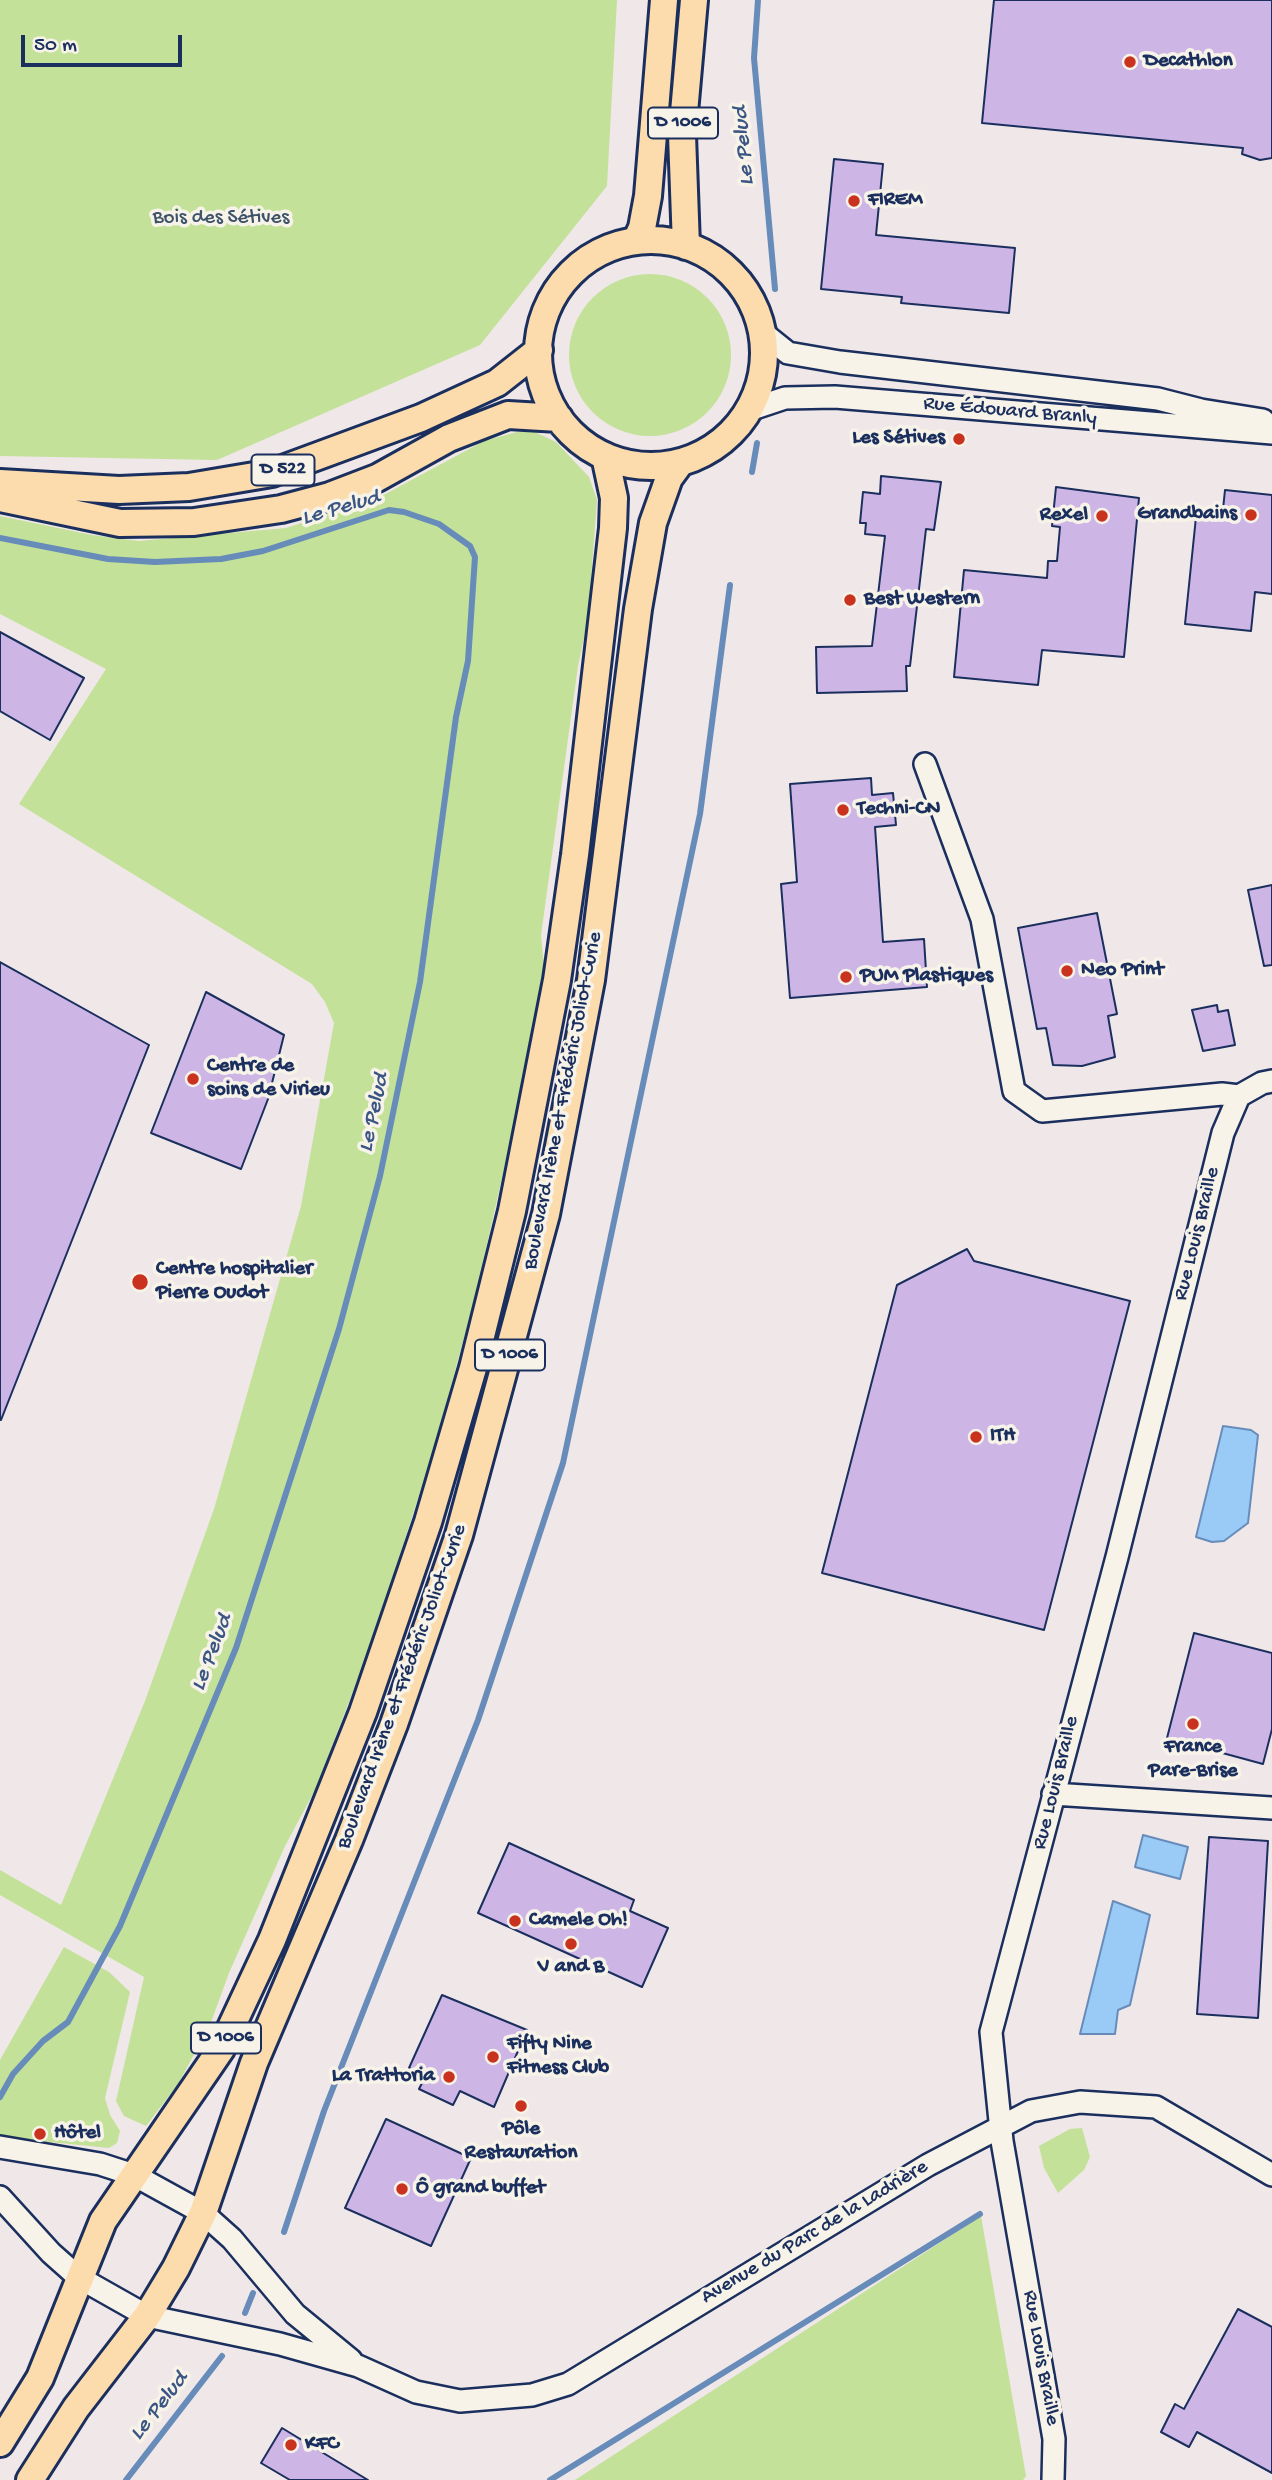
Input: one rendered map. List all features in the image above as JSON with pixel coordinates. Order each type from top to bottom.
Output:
[{"type":"main road","name":"D 1006","points":[[636,241],[642,228],[648,196],[664,0]]},
{"type":"main road","name":"D 1006","points":[[686,246],[682,135],[694,0]]},
{"type":"main road","points":[[661,240],[686,246],[728,270],[750,299],[762,333],[764,359],[760,386],[749,410],[731,434],[707,452],[680,463],[654,466],[629,464],[605,456],[579,440],[559,418],[544,385],[538,350],[544,318],[557,290],[579,266],[605,249],[636,241],[661,240]]},
{"type":"main road","name":"D 522","points":[[0,483],[119,490],[189,487],[272,474],[354,445],[497,383],[538,350]]},
{"type":"main road","name":"D 522","points":[[0,498],[120,523],[194,522],[281,509],[330,496],[388,472],[458,433],[508,415],[559,418]]},
{"type":"main road","name":"Boulevard Irène et Frédéric Joliot-Curie","points":[[0,2443],[40,2378],[78,2277],[103,2221],[221,2049],[272,1940],[318,1830],[397,1620],[473,1368],[512,1212],[557,980],[573,868],[613,528],[614,498],[605,456]]},
{"type":"main road","name":"Boulevard Irène et Frédéric Joliot-Curie","points":[[30,2480],[76,2408],[147,2316],[176,2268],[202,2213],[254,2063],[349,1840],[427,1632],[504,1378],[546,1214],[591,981],[638,609],[653,523],[669,478],[680,463]]},
{"type":"street","name":"Rue Édouard Branly","points":[[762,333],[788,353],[814,358],[1158,399],[1201,410],[1272,422]]},
{"type":"street","name":"Rue Édouard Branly","points":[[749,410],[786,398],[835,397],[1272,433]]},
{"type":"street","points":[[925,764],[982,919],[1014,1091],[1042,1111],[1222,1094],[1239,1096],[1262,1083],[1272,1082]]},
{"type":"street","name":"Rue Louis Braille","points":[[1053,2480],[1054,2439],[1000,2124],[991,2032],[1117,1557],[1223,1133],[1239,1096]]},
{"type":"street","points":[[1053,1794],[1272,1808]]},
{"type":"street","name":"Avenue du Parc de la Ladrière","points":[[0,2197],[51,2253],[78,2277],[147,2316],[280,2344],[358,2366],[416,2392],[460,2401],[532,2395],[568,2384],[928,2165],[1000,2124],[1031,2111],[1080,2102],[1156,2107],[1272,2175]]},
{"type":"street","name":"Avenue du Parc de la Ladrière","points":[[0,2147],[100,2164],[134,2175],[202,2213],[232,2239],[295,2314],[358,2366]]},
{"type":"green space","name":"Bois des Sétives","points":[[0,0],[617,0],[607,186],[480,345],[217,460],[0,456]]},
{"type":"green space","points":[[650,274],[681,280],[707,298],[725,324],[731,355],[725,386],[707,412],[681,430],[650,436],[619,430],[593,412],[575,386],[569,355],[575,324],[593,298],[619,280]]},
{"type":"green space","points":[[517,432],[535,432],[556,442],[589,477],[597,500],[588,619],[578,666],[541,935],[544,967],[511,1138],[476,1293],[435,1445],[374,1636],[316,1788],[285,1846],[229,1973],[210,2025],[178,2084],[146,2126],[124,2116],[116,2101],[144,1977],[0,1895],[0,1870],[61,1905],[145,1701],[214,1509],[301,1206],[334,1023],[325,1002],[312,984],[19,804],[106,669],[0,614],[0,516],[92,535],[139,541],[286,528],[378,498],[484,441]]},
{"type":"green space","points":[[64,1947],[109,1972],[130,1992],[105,2098],[110,2115],[120,2131],[117,2143],[109,2148],[0,2137],[0,2060]]},
{"type":"green space","points":[[1082,2128],[1090,2157],[1084,2170],[1058,2193],[1044,2168],[1039,2146],[1070,2129]]},
{"type":"green space","points":[[981,2216],[1026,2476],[1023,2480],[575,2480]]},
{"type":"water","points":[[1223,1426],[1251,1430],[1258,1435],[1248,1523],[1224,1541],[1212,1542],[1196,1537]]},
{"type":"water","points":[[1143,1835],[1188,1847],[1180,1879],[1135,1867]]},
{"type":"water","points":[[1113,1901],[1150,1915],[1130,2005],[1118,2010],[1115,2034],[1080,2034]]},
{"type":"building","name":"Decathlon","points":[[994,0],[1272,0],[1272,158],[1260,160],[1242,154],[1243,148],[982,123]]},
{"type":"building","name":"FIREM","points":[[834,159],[883,164],[876,235],[1015,248],[1009,313],[901,303],[902,297],[821,289]]},
{"type":"building","points":[[881,476],[941,482],[934,530],[926,529],[910,666],[906,666],[907,691],[817,693],[816,647],[872,646],[885,536],[865,534],[866,523],[860,523],[863,492],[880,494]]},
{"type":"building","points":[[1056,487],[1139,498],[1124,657],[1042,650],[1038,685],[954,677],[964,570],[1047,578],[1048,561],[1057,561],[1060,527],[1052,526]]},
{"type":"building","points":[[1225,490],[1272,495],[1272,594],[1255,592],[1251,631],[1185,624],[1196,517],[1222,519]]},
{"type":"building","points":[[0,632],[84,678],[50,740],[0,711]]},
{"type":"building","points":[[871,778],[872,795],[893,793],[896,825],[875,827],[883,942],[924,939],[927,987],[790,998],[781,884],[797,882],[790,784]]},
{"type":"building","points":[[1272,885],[1272,965],[1264,966],[1248,890]]},
{"type":"building","name":"Neo Print","points":[[1097,913],[1117,1014],[1108,1016],[1115,1057],[1082,1066],[1053,1065],[1046,1028],[1037,1029],[1018,928]]},
{"type":"building","points":[[0,962],[149,1045],[1,1420],[0,1420]]},
{"type":"building","name":"Centre de soins de Virieu","points":[[206,992],[284,1035],[268,1099],[241,1169],[151,1133]]},
{"type":"building","points":[[1217,1005],[1218,1012],[1228,1010],[1235,1045],[1203,1051],[1192,1010]]},
{"type":"building","name":"ITH","points":[[967,1249],[974,1261],[1130,1301],[1044,1630],[822,1573],[897,1285]]},
{"type":"building","points":[[1194,1633],[1272,1653],[1272,1729],[1263,1764],[1167,1738]]},
{"type":"building","points":[[1209,1837],[1268,1841],[1258,2018],[1197,2014]]},
{"type":"building","points":[[509,1843],[634,1900],[630,1911],[668,1928],[642,1987],[478,1913]]},
{"type":"building","points":[[442,1995],[527,2030],[494,2107],[460,2091],[453,2105],[419,2089],[426,2075],[409,2068]]},
{"type":"building","points":[[386,2119],[471,2158],[431,2246],[345,2208]]},
{"type":"building","points":[[1238,2309],[1272,2327],[1272,2473],[1197,2432],[1189,2447],[1161,2432],[1175,2404],[1184,2409]]},
{"type":"building","name":"KFC","points":[[282,2428],[368,2480],[290,2480],[261,2463]]},
{"type":"waterway","name":"Le Pelud","points":[[758,0],[754,58],[775,289]]},
{"type":"waterway","points":[[752,472],[757,443]]},
{"type":"waterway","name":"Le Pelud","points":[[0,538],[108,559],[155,562],[221,559],[263,551],[389,510],[404,512],[439,524],[470,546],[475,557],[468,661],[456,717],[420,982],[380,1176],[339,1329],[236,1648],[120,1926],[68,2022],[43,2041],[13,2074],[0,2097]]},
{"type":"waterway","name":"Le Pelud","points":[[284,2232],[324,2111],[478,1720],[563,1463],[700,814],[730,585]]},
{"type":"waterway","points":[[550,2480],[980,2214]]},
{"type":"waterway","points":[[245,2313],[253,2293]]},
{"type":"waterway","name":"Le Pelud","points":[[126,2480],[222,2356]]},
{"type":"place","name":"Decathlon","points":[[1130,62]]},
{"type":"place","name":"FIREM","points":[[854,201]]},
{"type":"place","name":"Les Sétives","points":[[959,439]]},
{"type":"place","name":"Grandbains","points":[[1251,515]]},
{"type":"place","name":"Rexel","points":[[1102,516]]},
{"type":"place","name":"Best Western","points":[[850,600]]},
{"type":"place","name":"Techni-CN","points":[[843,810]]},
{"type":"place","name":"Neo Print","points":[[1067,971]]},
{"type":"place","name":"PUM Plastiques","points":[[846,977]]},
{"type":"place","name":"Centre de soins de Virieu","points":[[193,1079]]},
{"type":"place","name":"Centre hospitalier Pierre Oudot","points":[[140,1282]]},
{"type":"place","name":"ITH","points":[[976,1437]]},
{"type":"place","name":"France Pare-Brise","points":[[1193,1724]]},
{"type":"place","name":"Camele Oh!","points":[[515,1921]]},
{"type":"place","name":"V and B","points":[[571,1944]]},
{"type":"place","name":"Fifty Nine Fitness Club","points":[[493,2057]]},
{"type":"place","name":"La Trattoria","points":[[449,2077]]},
{"type":"place","name":"Pôle Restauration","points":[[521,2106]]},
{"type":"place","name":"Hôtel","points":[[40,2134]]},
{"type":"place","name":"Ô grand buffet","points":[[402,2189]]},
{"type":"place","name":"KFC","points":[[291,2445]]}]
